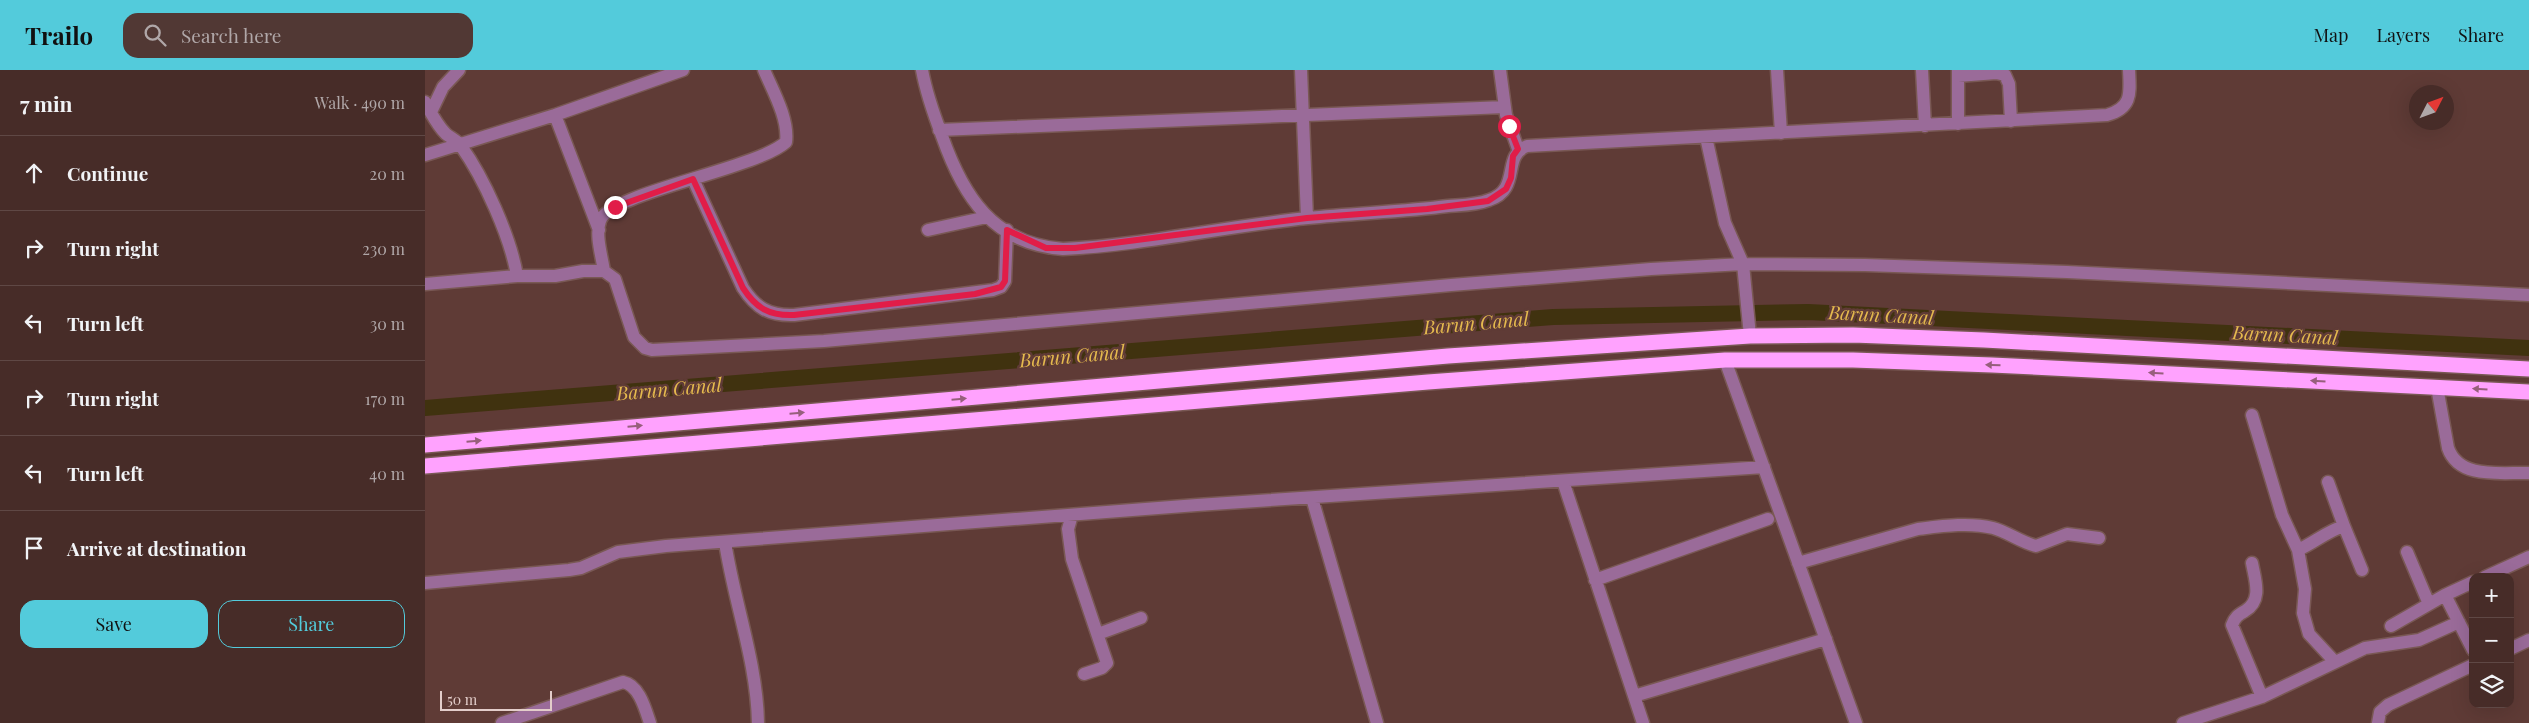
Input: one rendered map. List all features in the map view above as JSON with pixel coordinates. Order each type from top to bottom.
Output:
[{"type":"highway","points":[[425,445],[1749,329],[2529,369]]},
{"type":"highway","points":[[425,466],[1428,382],[1725,360],[1853,360],[1992,365],[2529,392]]},
{"type":"street","points":[[459,70],[428,107],[447,135],[460,144],[494,207],[514,258],[517,276]]},
{"type":"street","points":[[425,155],[555,115],[683,70]]},
{"type":"street","points":[[604,270],[599,231],[600,221],[615,207],[752,159],[780,148],[786,142],[787,134],[783,120],[764,70]]},
{"type":"street","points":[[922,70],[939,130],[957,176],[977,207],[987,217],[1007,230],[1046,248],[1069,248],[1307,218],[1427,209],[1488,201],[1506,189],[1511,178],[1513,156],[1518,149],[1527,146],[2107,115],[2117,113],[2128,100],[2130,90],[2129,70]]},
{"type":"street","points":[[1301,70],[1307,218]]},
{"type":"street","points":[[1500,70],[1505,106],[1518,149]]},
{"type":"street","points":[[1777,70],[1781,133]]},
{"type":"street","points":[[1923,70],[1925,126]]},
{"type":"street","points":[[1958,124],[1958,73],[2004,74],[2009,84],[2011,121]]},
{"type":"street","points":[[939,130],[1505,106]]},
{"type":"street","points":[[555,115],[599,231]]},
{"type":"street","points":[[1706,137],[1725,223],[1745,271],[1749,329]]},
{"type":"street","points":[[693,179],[743,288],[761,309],[775,314],[794,315],[993,290],[1001,287],[1005,281],[1007,230]]},
{"type":"street","points":[[928,230],[987,217]]},
{"type":"street","points":[[425,284],[517,276],[555,276],[583,271],[604,270],[615,279],[634,337],[645,348],[659,350],[823,341],[1461,284],[1651,269],[1745,271],[1865,265],[2048,271],[2529,295]]},
{"type":"street","points":[[1725,360],[1856,723]]},
{"type":"street","points":[[2437,387],[2448,448],[2457,464],[2481,472],[2529,473]]},
{"type":"street","points":[[2252,414],[2282,514],[2298,550],[2305,589],[2303,613],[2309,634],[2335,662]]},
{"type":"street","points":[[425,583],[569,570],[630,550],[1072,515],[1764,467]]},
{"type":"street","points":[[1563,481],[1643,723]]},
{"type":"street","points":[[2328,482],[2362,570]]},
{"type":"street","points":[[1311,498],[1377,723]]},
{"type":"street","points":[[1072,515],[1068,529],[1072,559],[1099,634],[1107,663],[1102,668],[1084,674]]},
{"type":"street","points":[[1595,580],[1768,519]]},
{"type":"street","points":[[1798,563],[1918,529],[1946,526],[1993,528],[2036,546],[2067,534],[2099,538]]},
{"type":"street","points":[[2298,550],[2311,544],[2329,531],[2345,526]]},
{"type":"street","points":[[725,542],[730,576],[756,692],[758,723]]},
{"type":"street","points":[[2407,552],[2429,604]]},
{"type":"street","points":[[2494,573],[2529,557]]},
{"type":"street","points":[[2252,563],[2256,599],[2251,606],[2239,614],[2232,625],[2262,697]]},
{"type":"street","points":[[2391,626],[2445,595],[2469,584]]},
{"type":"street","points":[[2445,595],[2469,642]]},
{"type":"street","points":[[1099,634],[1141,618]]},
{"type":"street","points":[[2183,723],[2262,697],[2373,645],[2419,640],[2459,622]]},
{"type":"street","points":[[1634,696],[1826,639]]},
{"type":"street","points":[[2514,646],[2529,640]]},
{"type":"street","points":[[2378,723],[2380,712],[2387,705],[2469,667]]},
{"type":"street","points":[[502,723],[623,682],[629,683],[635,688],[650,723]]},
{"type":"waterway","name":"Barun Canal","points":[[425,408],[1553,317],[1808,312],[2529,348]]},
{"type":"route","points":[[615,207],[628,200],[693,179],[743,288],[750,299],[768,313],[794,315],[975,294],[1001,287],[1005,281],[1007,230],[1031,243],[1046,248],[1063,249],[1307,218],[1427,209],[1488,201],[1498,197],[1506,189],[1511,178],[1513,156],[1518,149],[1509,126]]}]
